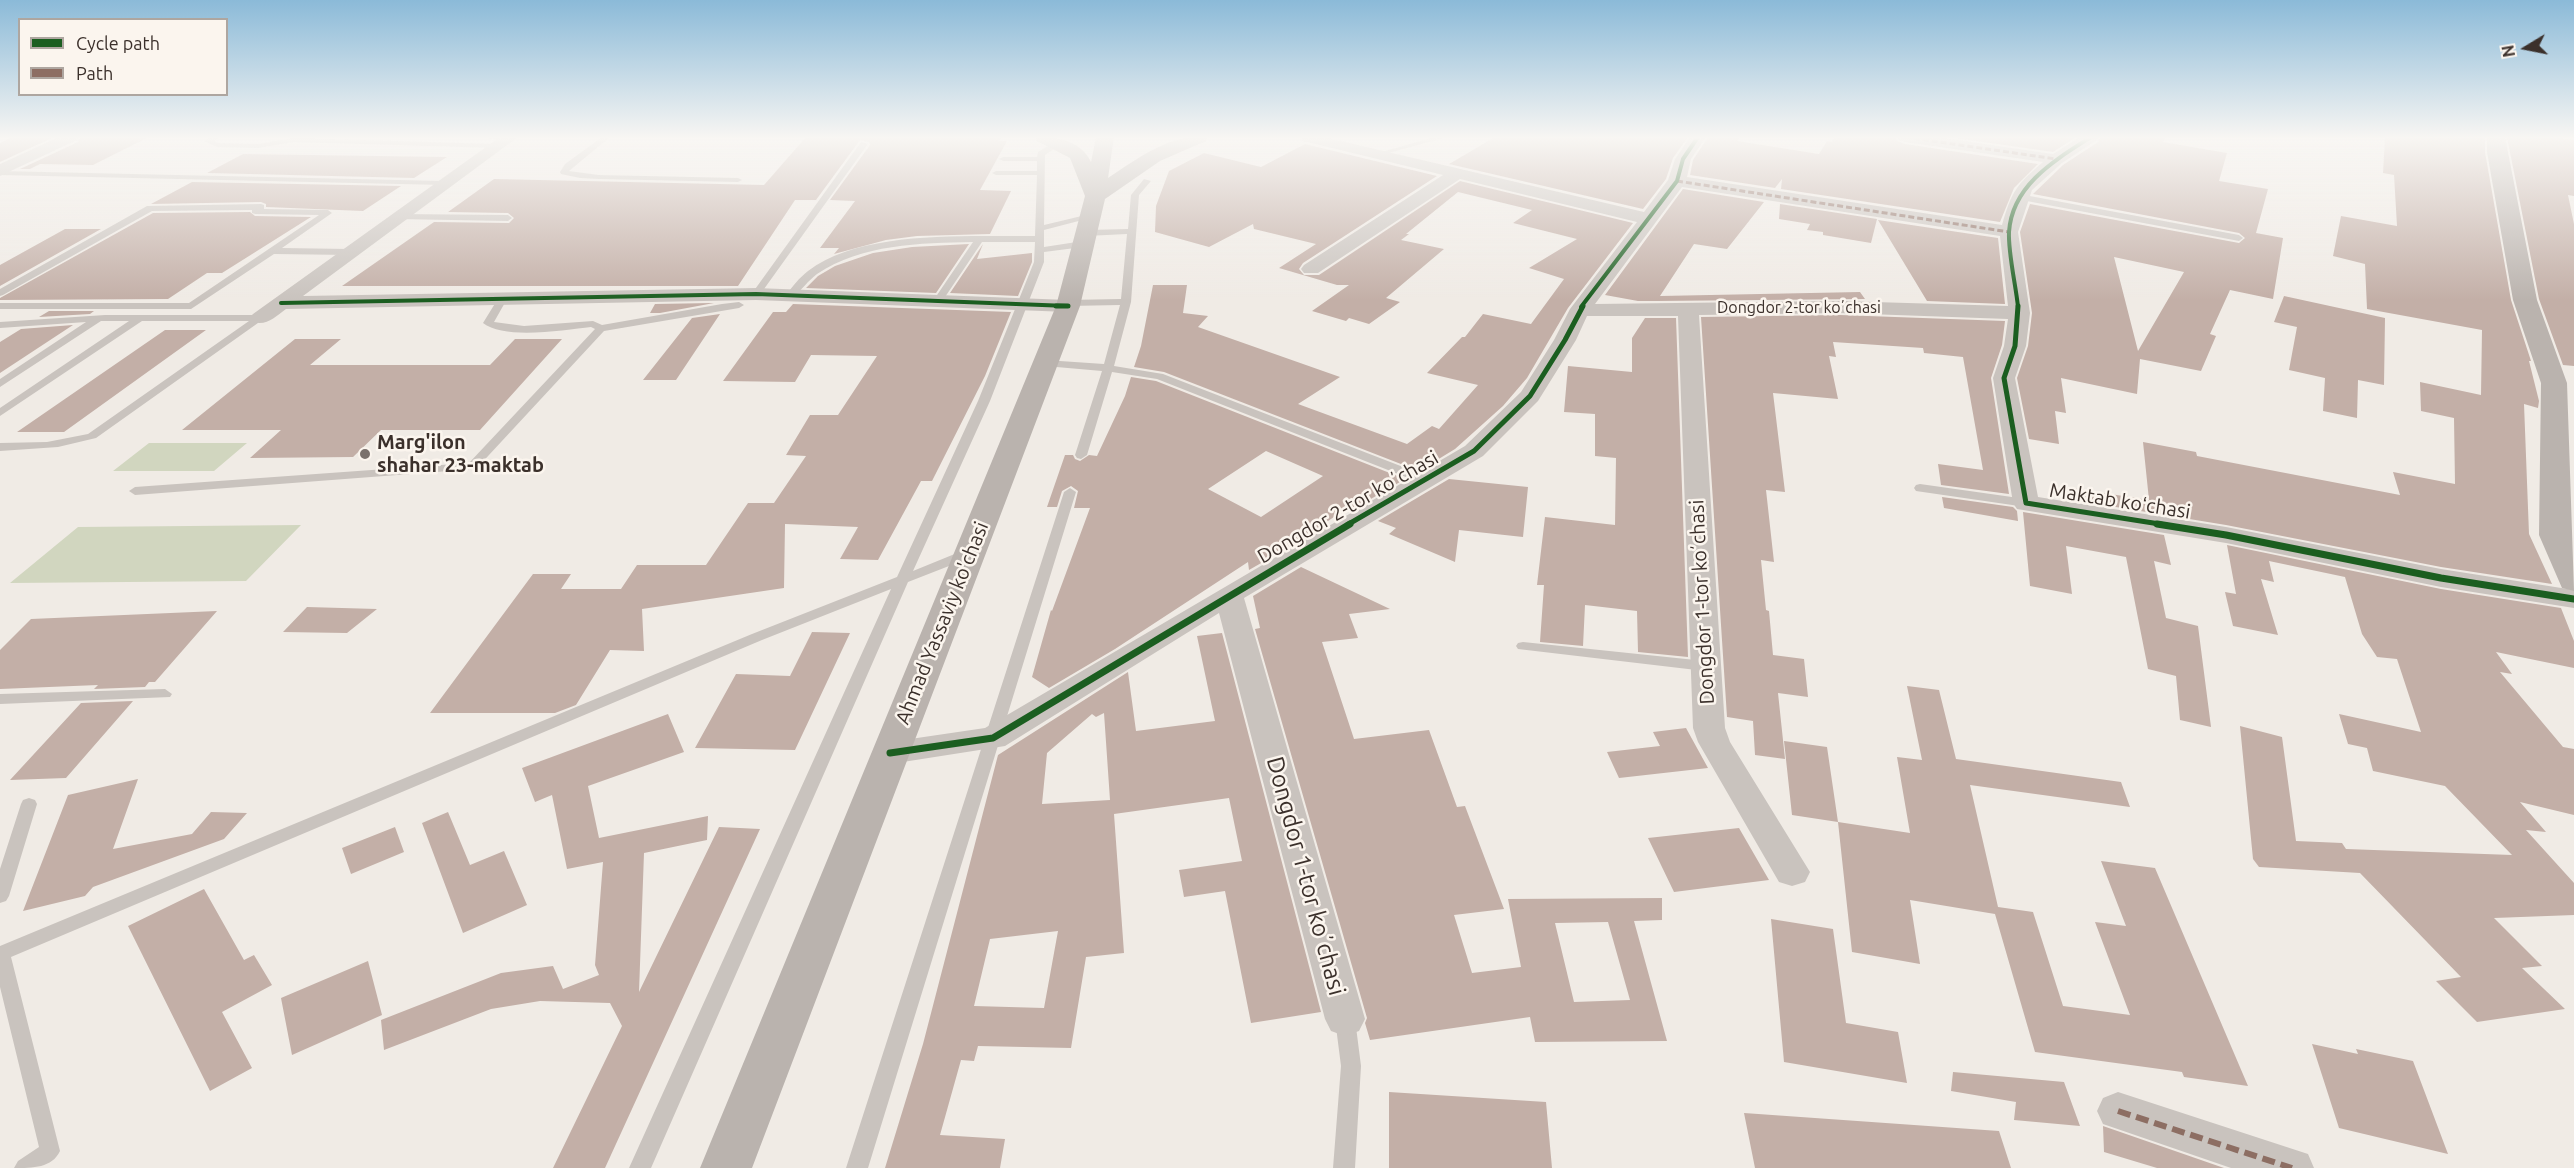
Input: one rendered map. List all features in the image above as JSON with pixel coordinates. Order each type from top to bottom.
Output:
[{"type":"main road","points":[[1084,192],[1089,223]]},
{"type":"main road","name":"Ahmad Yassaviy ko'chasi","points":[[726,1168],[1068,305],[1089,223],[1094,192]]},
{"type":"main road","points":[[1089,223],[1120,192]]},
{"type":"main road","points":[[2504,192],[2525,300],[2554,383],[2555,536],[2574,581]]},
{"type":"street","points":[[260,318],[432,192]]},
{"type":"street","points":[[1311,269],[1430,192]]},
{"type":"street","points":[[1535,192],[1649,219]]},
{"type":"street","name":"Dongdor 2-tor koʼchasi","points":[[890,753],[993,738],[1229,595],[1474,451],[1530,396],[1565,340],[1580,309],[1669,192]]},
{"type":"street","points":[[1747,192],[2008,231]]},
{"type":"street","name":"Maktab koʻchasi","points":[[2022,192],[2008,231],[2019,314],[2015,346],[2004,378],[2026,503],[2226,535],[2441,578],[2574,598]]},
{"type":"street","points":[[281,303],[502,299],[748,300],[791,295],[1068,305]]},
{"type":"street","name":"Dongdor 2-tor koʼchasi","points":[[1580,309],[1615,312],[1906,307],[2019,314]]},
{"type":"street","name":"Dongdor 1-tor koʼchasi","points":[[1688,309],[1709,728],[1714,742],[1792,872]]},
{"type":"street","name":"Dongdor 1-tor koʼchasi","points":[[1229,595],[1345,1019]]},
{"type":"street","points":[[2118,1111],[2292,1168]]},
{"type":"lane","points":[[502,299],[488,323],[495,327],[529,328],[593,324],[601,328],[681,315],[748,300],[829,192]]},
{"type":"lane","points":[[640,1168],[984,401],[1039,262],[1041,192]]},
{"type":"lane","points":[[1081,455],[1126,302],[1135,195],[1138,192]]},
{"type":"lane","points":[[2019,197],[2239,238]]},
{"type":"lane","points":[[0,293],[152,207],[261,207],[255,211],[328,213],[191,306],[0,306]]},
{"type":"lane","points":[[398,217],[508,218]]},
{"type":"lane","points":[[791,295],[798,285],[819,267],[867,250],[910,240],[1040,239],[1089,223],[1133,231]]},
{"type":"lane","points":[[1040,239],[1089,223]]},
{"type":"lane","points":[[938,301],[979,240]]},
{"type":"lane","points":[[271,252],[350,252]]},
{"type":"lane","points":[[1068,305],[1126,302]]},
{"type":"lane","points":[[0,413],[140,318]]},
{"type":"lane","points":[[0,326],[99,319],[260,318]]},
{"type":"lane","points":[[0,447],[51,446],[72,443],[92,436],[260,318]]},
{"type":"lane","points":[[0,384],[99,319]]},
{"type":"lane","points":[[135,491],[472,466],[601,328]]},
{"type":"lane","points":[[1045,363],[1108,368],[1159,376],[1425,480]]},
{"type":"lane","points":[[1920,488],[2026,503]]},
{"type":"lane","points":[[857,1168],[1070,492]]},
{"type":"lane","points":[[25,1168],[50,1151],[1,950],[757,637],[972,552]]},
{"type":"lane","points":[[1523,646],[1705,666]]},
{"type":"lane","points":[[0,699],[165,694]]},
{"type":"lane","points":[[0,896],[29,804]]},
{"type":"lane","points":[[1344,1168],[1351,1066],[1345,1019]]},
{"type":"green space","points":[[149,443],[247,443],[214,471],[113,471]]},
{"type":"green space","points":[[301,525],[246,581],[10,583],[78,527]]},
{"type":"building","points":[[174,192],[393,192],[363,211],[266,207],[266,204],[261,202],[151,204]]},
{"type":"building","points":[[477,192],[822,192],[816,200],[795,200],[738,286],[342,286],[434,222],[509,223],[514,218],[508,213],[448,212]]},
{"type":"building","points":[[836,192],[1011,192],[990,234],[917,236],[886,240],[834,254],[839,248],[820,248],[855,201],[830,200]]},
{"type":"building","points":[[1161,192],[1413,192],[1303,263],[1299,269],[1304,275],[1319,275],[1444,192],[1503,192],[1633,223],[1568,308],[1527,378],[1503,406],[1455,449],[1419,471],[1164,372],[1134,367],[1141,346],[1153,285],[1187,285],[1183,313],[1208,316],[1198,327],[1340,377],[1298,404],[1407,444],[1432,426],[1439,429],[1478,385],[1427,373],[1462,337],[1465,337],[1483,314],[1531,324],[1564,279],[1529,268],[1577,239],[1513,223],[1532,210],[1458,192],[1401,240],[1444,249],[1386,298],[1400,302],[1369,324],[1349,318],[1346,321],[1312,311],[1349,285],[1337,285],[1279,268],[1316,244],[1254,229],[1253,224],[1209,247],[1155,232],[1156,206]]},
{"type":"building","points":[[1568,192],[1656,192],[1643,209]]},
{"type":"building","points":[[1681,192],[1699,192],[1764,202],[1727,249],[1694,244],[1660,296],[1860,292],[1865,299],[1638,301],[1605,295]]},
{"type":"building","points":[[1798,192],[2013,192],[2000,222]]},
{"type":"building","points":[[2036,192],[2267,192],[2256,233],[2283,238],[2273,299],[2230,290],[2210,334],[2216,336],[2201,371],[2140,359],[2137,394],[2061,378],[2066,413],[2055,411],[2059,444],[2029,439],[2017,378],[2028,346],[2032,313],[2020,232],[2030,204],[2239,243],[2245,238],[2239,233],[2033,194]],"holes":[[[2114,257],[2184,272],[2138,351]]]},
{"type":"building","points":[[2395,192],[2492,192],[2511,300],[2531,361],[2529,361],[2539,401],[2538,408],[2524,404],[2529,534],[2552,584],[2441,567],[2226,525],[2067,499],[2065,487],[2149,500],[2143,442],[2196,452],[2197,456],[2400,495],[2393,472],[2455,484],[2454,418],[2421,411],[2420,382],[2481,395],[2482,330],[2367,309],[2365,264],[2333,256],[2341,216],[2397,226]]},
{"type":"building","points":[[2518,192],[2574,192],[2574,196],[2568,195],[2574,224],[2574,366],[2563,365],[2539,299]]},
{"type":"building","points":[[1780,204],[1877,219],[1871,243],[1823,235],[1823,232],[1807,230],[1810,224],[1779,219]]},
{"type":"building","points":[[250,212],[255,216],[311,217],[222,273],[207,273],[168,299],[0,300],[153,213]]},
{"type":"building","points":[[1878,220],[1998,238],[2005,304],[1927,301]]},
{"type":"building","points":[[65,229],[101,229],[0,286],[0,265]]},
{"type":"building","points":[[969,244],[936,293],[806,288],[818,276],[835,266],[873,253],[912,247]]},
{"type":"building","points":[[983,244],[977,259],[1032,253],[1032,262],[1018,296],[950,293]]},
{"type":"building","points":[[2284,296],[2385,318],[2384,385],[2358,380],[2357,418],[2323,411],[2325,378],[2289,370],[2297,327],[2274,322]]},
{"type":"building","points":[[714,303],[660,313],[650,313],[655,304]]},
{"type":"building","points":[[793,304],[1011,312],[985,376],[932,481],[921,481],[878,560],[840,559],[858,527],[785,524],[784,588],[642,609],[644,651],[610,650],[576,705],[555,713],[430,713],[533,574],[571,574],[561,589],[621,589],[637,565],[706,565],[748,503],[774,503],[806,456],[786,455],[810,415],[838,415],[877,356],[811,355],[795,382],[723,381],[773,312],[786,312]]},
{"type":"building","points":[[49,311],[94,311],[90,314],[39,317]]},
{"type":"building","points":[[720,314],[676,380],[643,380],[692,318]]},
{"type":"building","points":[[1840,315],[2005,321],[2002,345],[1991,378],[2009,494],[1941,485],[1938,464],[1983,470],[1963,357],[1924,353],[1923,348],[1833,342],[1836,357],[1829,356],[1838,399],[1773,393],[1785,492],[1766,490],[1774,562],[1761,560],[1766,610],[1769,611],[1773,655],[1804,659],[1808,697],[1778,693],[1785,759],[1755,755],[1753,721],[1727,717],[1701,317]]},
{"type":"building","points":[[1645,318],[1676,318],[1688,657],[1638,652],[1637,611],[1585,605],[1583,646],[1540,642],[1544,585],[1537,585],[1545,517],[1615,525],[1616,458],[1595,456],[1595,414],[1564,412],[1568,366],[1632,372],[1632,338]]},
{"type":"building","points":[[73,325],[0,373],[0,342],[21,329]]},
{"type":"building","points":[[165,330],[206,330],[64,432],[17,432]]},
{"type":"building","points":[[295,339],[341,339],[310,365],[490,365],[515,339],[562,339],[480,430],[381,430],[353,457],[250,458],[281,430],[182,430]]},
{"type":"building","points":[[1131,377],[1156,381],[1405,479],[1352,510],[1347,508],[1296,543],[1249,570],[1248,562],[1115,649],[1049,688],[1032,677],[1051,610],[1090,508],[1074,508],[1078,491],[1071,486],[1062,491],[1057,507],[1047,507],[1065,455],[1073,455],[1080,461],[1089,455],[1097,456],[1125,396]],"holes":[[[1266,451],[1323,476],[1261,517],[1208,489]]]},
{"type":"building","points":[[1449,479],[1528,487],[1523,537],[1459,530],[1455,562],[1389,534],[1396,528],[1378,521]]},
{"type":"building","points":[[1942,497],[2013,507],[2017,511],[2018,521],[1944,508]]},
{"type":"building","points":[[2023,512],[2164,535],[2171,565],[2154,561],[2166,618],[2198,626],[2211,727],[2180,720],[2176,676],[2148,669],[2126,557],[2066,546],[2072,594],[2030,586]]},
{"type":"building","points":[[2227,545],[2441,589],[2561,608],[2574,641],[2574,668],[2496,652],[2512,674],[2500,672],[2563,747],[2574,749],[2574,815],[2520,802],[2546,832],[2526,830],[2574,883],[2574,915],[2494,918],[2542,966],[2522,968],[2565,1009],[2477,1022],[2436,981],[2461,977],[2360,873],[2259,867],[2253,859],[2240,726],[2282,737],[2296,841],[2342,843],[2346,849],[2512,855],[2445,786],[2373,771],[2367,748],[2348,744],[2339,714],[2421,732],[2397,659],[2377,657],[2362,634],[2345,577],[2269,561],[2274,582],[2261,579],[2278,635],[2233,626],[2225,592],[2236,594]]},
{"type":"building","points":[[1301,567],[1390,609],[1349,614],[1358,638],[1322,642],[1354,739],[1429,730],[1457,807],[1465,806],[1504,909],[1454,915],[1472,973],[1521,967],[1508,899],[1662,898],[1662,920],[1634,921],[1667,1041],[1535,1042],[1530,1017],[1370,1040],[1365,1023],[1367,1018],[1255,629],[1260,628],[1253,596]],"holes":[[[1608,922],[1630,1000],[1574,1002],[1555,923]]]},
{"type":"building","points":[[307,607],[377,609],[347,633],[283,632]]},
{"type":"building","points":[[217,611],[155,682],[149,682],[145,687],[94,689],[98,685],[0,689],[0,650],[31,619]]},
{"type":"building","points":[[812,632],[850,633],[795,750],[695,748],[736,674],[790,676]]},
{"type":"building","points":[[1222,633],[1321,1012],[1251,1023],[1225,891],[1184,897],[1179,870],[1242,861],[1229,798],[1114,814],[1124,953],[1086,957],[1071,1048],[978,1046],[974,1061],[961,1060],[940,1135],[1005,1139],[1000,1168],[885,1168],[923,1044],[998,755],[1128,672],[1136,731],[1215,721],[1197,636]],"holes":[[[1104,713],[1110,800],[1042,804],[1047,753],[1092,714],[1096,717]],[[1058,931],[1044,1008],[974,1006],[990,939]]]},
{"type":"building","points":[[1907,686],[1939,690],[1956,759],[2121,782],[2130,807],[1970,785],[1998,907],[2033,912],[2063,1006],[2130,1015],[2095,922],[2126,926],[2101,861],[2155,868],[2248,1086],[2184,1077],[2182,1072],[2035,1052],[1995,914],[1910,900],[1920,964],[1852,952],[1838,822],[1910,833],[1897,757],[1922,760]]},
{"type":"building","points":[[133,701],[66,778],[10,780],[81,703]]},
{"type":"building","points":[[668,714],[684,752],[588,786],[599,838],[708,816],[707,840],[644,853],[639,992],[719,827],[760,829],[605,1168],[553,1168],[622,1026],[610,1003],[540,1001],[491,1009],[384,1050],[381,1020],[501,973],[553,966],[563,989],[599,975],[595,965],[603,862],[567,869],[552,795],[535,802],[522,768]]},
{"type":"building","points":[[1686,728],[1708,768],[1619,778],[1607,752],[1660,746],[1653,732]]},
{"type":"building","points":[[1784,741],[1827,747],[1838,822],[1792,815]]},
{"type":"building","points":[[138,779],[113,849],[192,834],[211,812],[247,813],[224,839],[93,887],[85,896],[23,911],[68,795]]},
{"type":"building","points":[[448,812],[470,865],[504,851],[527,905],[463,933],[422,823]]},
{"type":"building","points":[[395,827],[404,852],[351,874],[342,848]]},
{"type":"building","points":[[1739,828],[1769,880],[1674,892],[1648,838]]},
{"type":"building","points":[[204,889],[244,960],[254,955],[272,985],[222,1012],[252,1068],[210,1091],[128,926]]},
{"type":"building","points":[[1771,919],[1833,929],[1846,1023],[1898,1032],[1907,1083],[1784,1062]]},
{"type":"building","points":[[368,961],[382,1015],[292,1055],[281,998]]},
{"type":"building","points":[[2312,1044],[2358,1054],[2356,1049],[2413,1061],[2448,1154],[2339,1128]]},
{"type":"building","points":[[1953,1072],[2064,1082],[2080,1126],[2014,1120],[2016,1102],[1951,1091]]},
{"type":"building","points":[[1389,1092],[1546,1102],[1552,1168],[1389,1168]]},
{"type":"building","points":[[1744,1113],[1999,1131],[2011,1168],[1755,1168]]},
{"type":"building","points":[[2103,1126],[2224,1168],[2157,1168],[2104,1152]]},
{"type":"marked path","points":[[1745,192],[2009,232]]},
{"type":"marked path","points":[[2118,1111],[2292,1168]]},
{"type":"cycle path","points":[[890,753],[993,738],[1229,595],[1474,451],[1530,396],[1565,340],[1580,309],[1669,192]]},
{"type":"cycle path","points":[[2022,192],[2009,232],[2019,313],[2015,346],[2004,378],[2026,503],[2226,535],[2441,578],[2574,599]]},
{"type":"cycle path","points":[[281,303],[756,294],[1068,306]]},
{"type":"place","name":"Marg'ilon shahar 23-maktab","points":[[365,454]]}]
